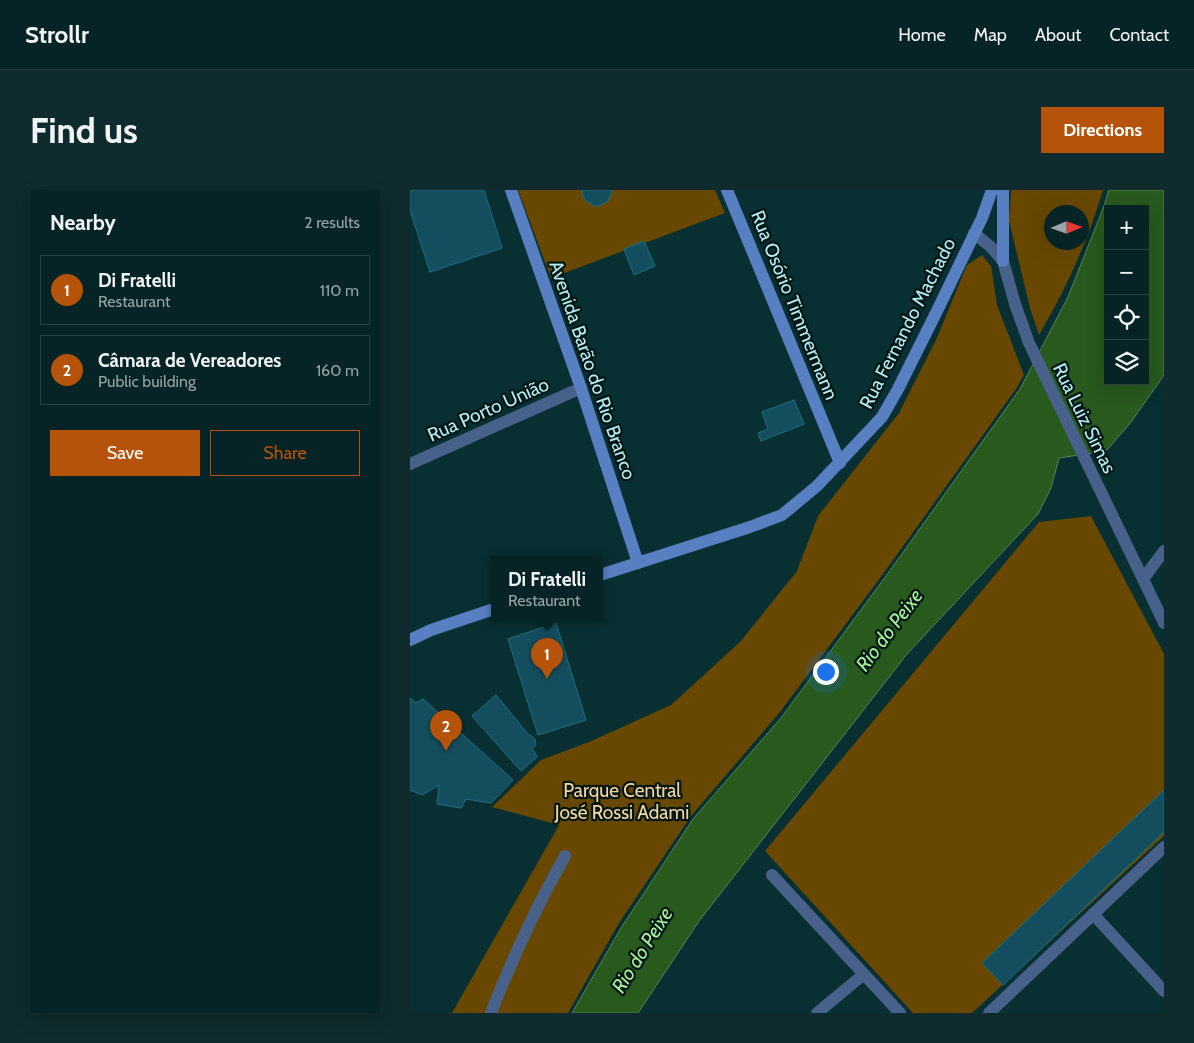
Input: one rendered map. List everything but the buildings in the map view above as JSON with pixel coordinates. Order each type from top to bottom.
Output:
[{"type":"main road","name":"Avenida Barão do Rio Branco","points":[[511,190],[581,388],[638,563]]},
{"type":"main road","name":"Rua Osório Timmermann","points":[[727,190],[840,463]]},
{"type":"main road","name":"Rua Fernando Machado","points":[[603,574],[782,515],[817,486],[882,416],[898,389],[974,233],[992,190]]},
{"type":"main road","points":[[1003,190],[1003,261]]},
{"type":"main road","points":[[410,640],[431,630],[491,610]]},
{"type":"street","points":[[974,233],[1003,261]]},
{"type":"street","name":"Rua Luiz Simas","points":[[1003,261],[1028,343],[1164,623]]},
{"type":"street","name":"Rua Porto União","points":[[410,464],[581,388]]},
{"type":"street","points":[[1144,579],[1164,551]]},
{"type":"street","points":[[989,1013],[1164,847]]},
{"type":"street","points":[[491,1013],[513,957],[565,856]]},
{"type":"street","points":[[772,875],[900,1013]]},
{"type":"street","points":[[1093,914],[1164,991]]},
{"type":"street","points":[[817,1013],[864,974]]},
{"type":"green space","points":[[518,190],[715,190],[725,213],[551,278]]},
{"type":"green space","points":[[1011,190],[1103,190],[1089,231],[1089,205],[1044,205],[1044,250],[1081,250],[1039,335],[1030,308],[1009,221]]},
{"type":"green space","name":"Parque Central José Rossi Adami","points":[[982,255],[991,266],[997,305],[1024,375],[1016,389],[883,574],[780,712],[691,816],[619,923],[568,1013],[452,1013],[559,825],[492,807],[541,760],[589,742],[671,705],[741,641],[797,571],[818,516],[899,413],[936,340],[967,265]]},
{"type":"green space","points":[[1091,516],[1164,654],[1164,836],[972,1013],[913,1013],[765,851],[1039,522]]},
{"type":"water","name":"Rio do Peixe","points":[[1109,190],[1164,190],[1164,375],[1131,422],[1106,451],[1059,458],[1051,488],[1038,514],[907,654],[699,921],[638,1013],[572,1013],[621,928],[693,819],[781,718],[889,572],[1020,389],[1068,297],[1087,250],[1089,250],[1089,244],[1104,206],[1104,385],[1149,385],[1149,205],[1104,205]]},
{"type":"place","name":"Di Fratelli","points":[[547,679]]},
{"type":"place","name":"Câmara de Vereadores","points":[[446,751]]}]
